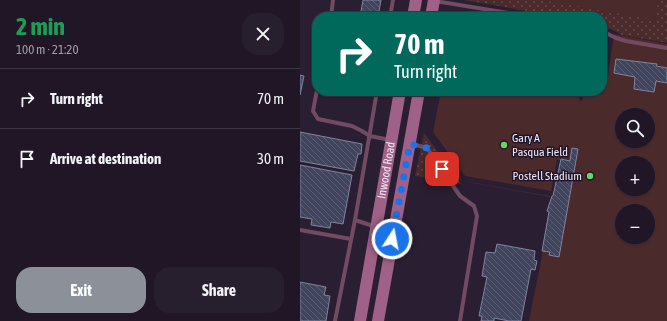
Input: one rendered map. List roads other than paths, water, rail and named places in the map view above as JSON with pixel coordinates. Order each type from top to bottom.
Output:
[{"type":"main road","points":[[414,12],[416,0]]},
{"type":"main road","points":[[432,12],[433,0]]},
{"type":"main road","name":"Inwood Road","points":[[360,321],[399,96]]},
{"type":"main road","name":"Inwood Road","points":[[378,321],[418,96]]},
{"type":"main road","points":[[392,140],[410,144]]},
{"type":"main road","points":[[376,227],[382,232],[384,240],[379,271],[384,283]]},
{"type":"lane","points":[[332,12],[334,0]]},
{"type":"lane","points":[[391,12],[393,0]]},
{"type":"lane","points":[[433,0],[504,12]]},
{"type":"lane","points":[[607,33],[626,41],[667,48]]},
{"type":"lane","points":[[316,96],[313,111],[318,119],[352,126],[370,136],[392,140]]},
{"type":"lane","points":[[335,321],[355,220],[376,96]]},
{"type":"lane","points":[[410,144],[427,148],[460,196],[474,206],[477,216],[460,321]]},
{"type":"lane","points":[[355,220],[376,227]]},
{"type":"lane","points":[[300,230],[351,239]]},
{"type":"place","name":"Gary A Pasqua Field","points":[[504,145]]},
{"type":"place","name":"Postell Stadium","points":[[590,176]]}]
